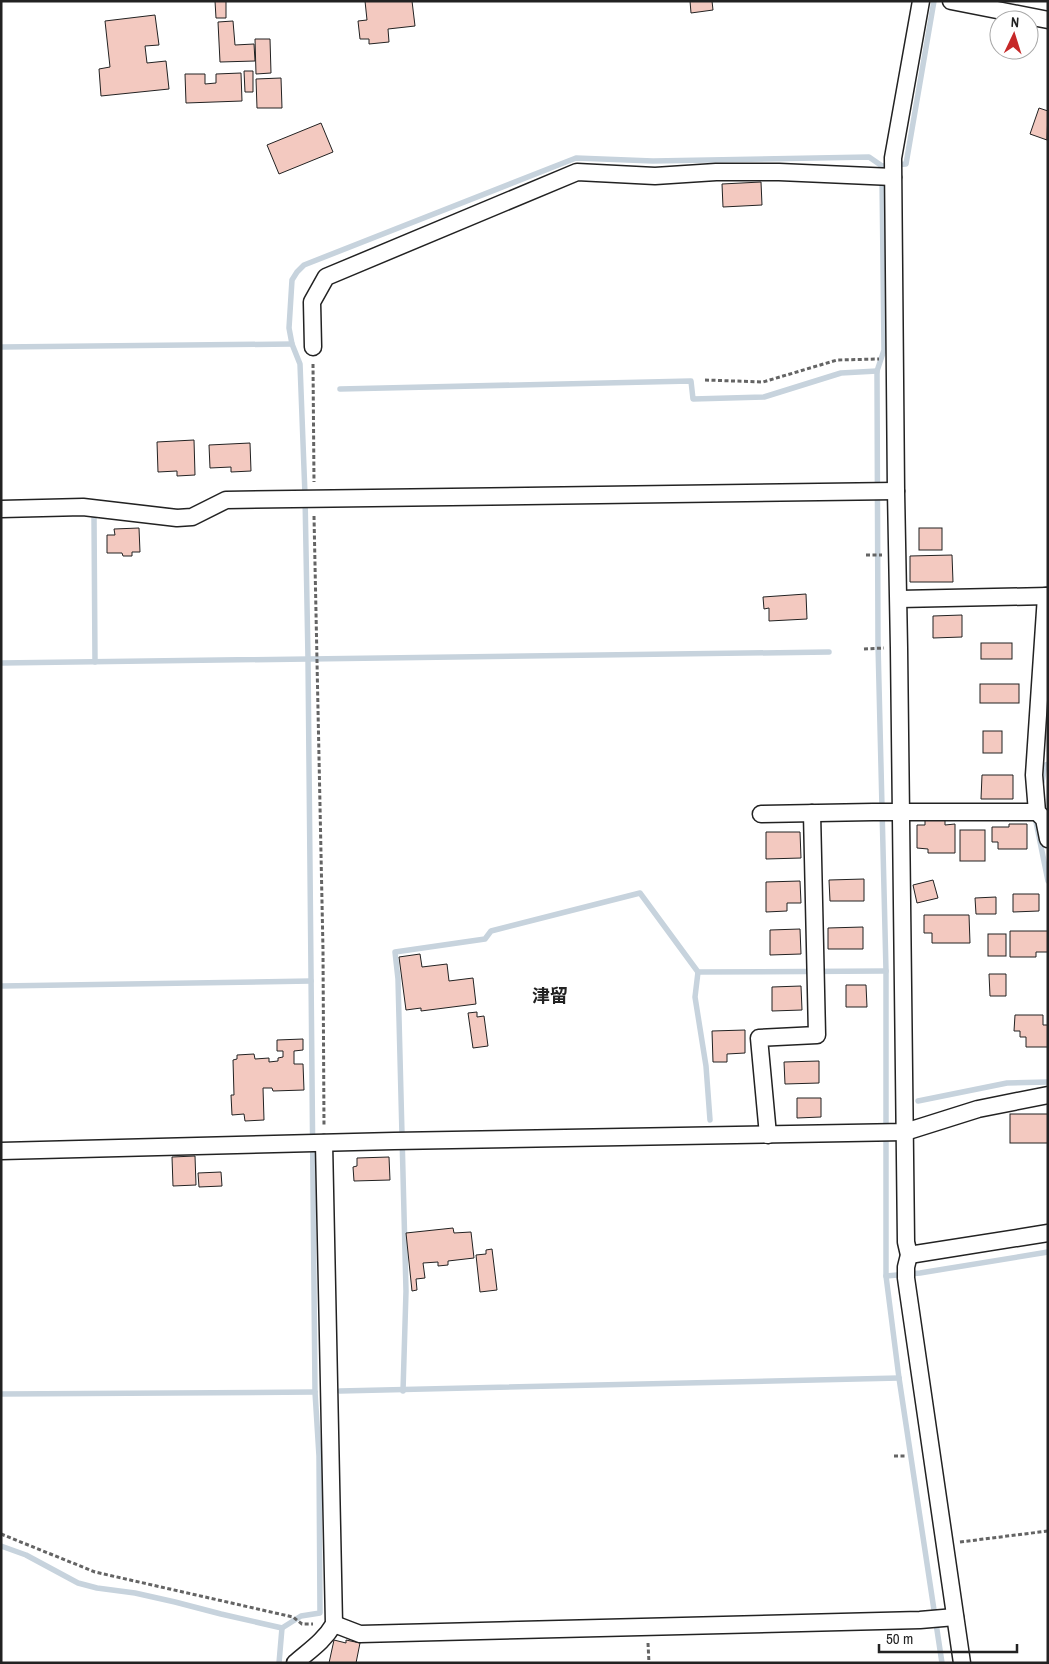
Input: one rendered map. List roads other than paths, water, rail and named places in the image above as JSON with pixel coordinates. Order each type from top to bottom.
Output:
[{"type":"street","points":[[921,1],[888,172],[899,599],[897,812],[906,1242],[907,1267],[962,1663]]},
{"type":"street","points":[[951,1],[1048,20]]},
{"type":"street","points":[[313,341],[312,302],[326,277],[577,172],[656,176],[716,172],[888,172]]},
{"type":"street","points":[[1,509],[83,507],[177,518],[192,517],[226,500],[896,491]]},
{"type":"street","points":[[899,599],[1047,596],[1034,775],[1041,816],[1048,839]]},
{"type":"street","points":[[761,814],[897,812],[1041,816]]},
{"type":"street","points":[[768,1134],[759,1038],[817,1036],[812,814]]},
{"type":"street","points":[[1,1151],[402,1141],[905,1132],[978,1109],[1048,1096]]},
{"type":"street","points":[[296,1663],[321,1642],[334,1624],[316,1143]]},
{"type":"street","points":[[907,1267],[1048,1233]]},
{"type":"street","points":[[334,1624],[360,1634],[920,1620],[955,1617]]},
{"type":"waterway","points":[[1,1546],[26,1555],[78,1583],[97,1588],[135,1593],[282,1628],[301,1616],[320,1613],[319,1456],[315,1392],[305,495],[300,364],[292,344],[289,328],[292,280],[304,265],[576,158],[653,161],[869,157],[882,166],[906,164],[934,1]]},
{"type":"waterway","points":[[882,178],[884,350],[877,371],[878,644],[886,971],[886,1276]]},
{"type":"waterway","points":[[1,347],[292,344]]},
{"type":"waterway","points":[[340,389],[691,381],[693,399],[764,397],[841,373],[877,371]]},
{"type":"waterway","points":[[94,516],[95,662]]},
{"type":"waterway","points":[[1,663],[829,652]]},
{"type":"waterway","points":[[1042,782],[1045,765],[1048,764]]},
{"type":"waterway","points":[[1039,815],[1036,822],[1048,881]]},
{"type":"waterway","points":[[403,1391],[406,1291],[398,979],[395,952],[485,939],[491,931],[640,893],[698,972],[886,971]]},
{"type":"waterway","points":[[698,972],[695,997],[706,1066],[710,1120]]},
{"type":"waterway","points":[[1,986],[311,981]]},
{"type":"waterway","points":[[918,1101],[1007,1083],[1048,1082]]},
{"type":"waterway","points":[[942,1663],[899,1378],[886,1276],[920,1273],[1048,1252]]},
{"type":"waterway","points":[[340,1391],[899,1378]]},
{"type":"waterway","points":[[1,1394],[315,1392]]},
{"type":"waterway","points":[[279,1663],[282,1628]]},
{"type":"district","name":"津留","points":[[550,996]]}]
